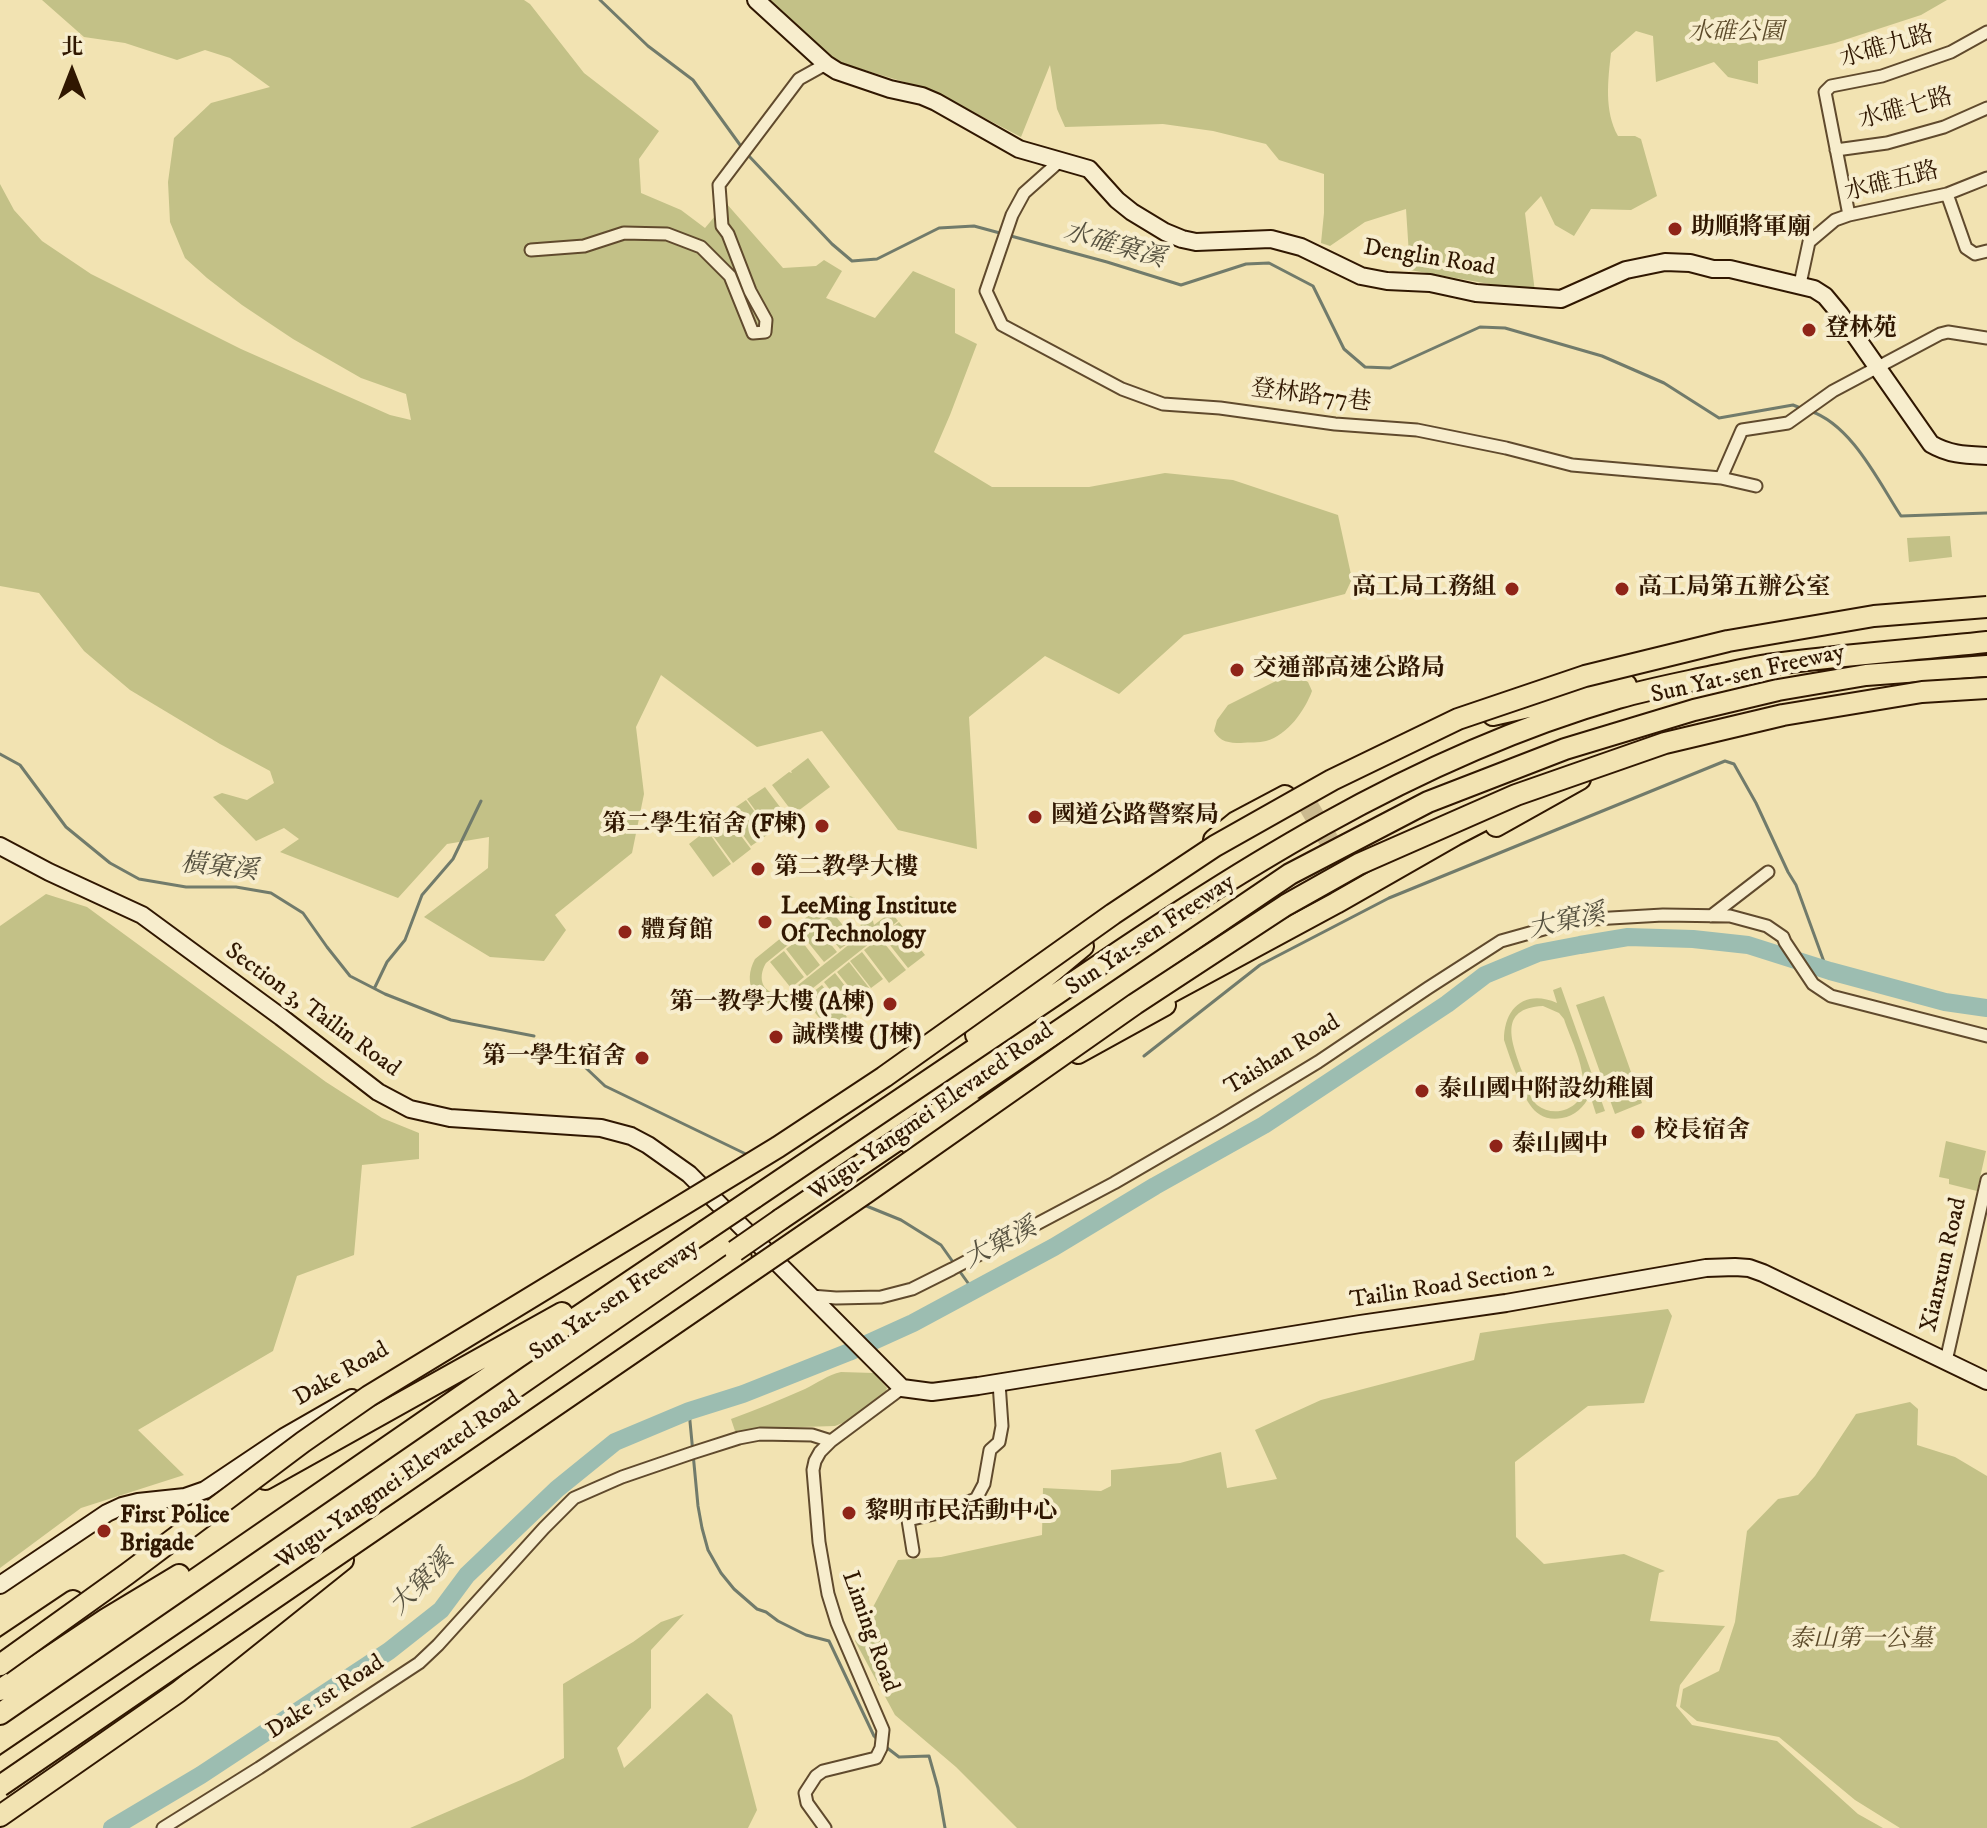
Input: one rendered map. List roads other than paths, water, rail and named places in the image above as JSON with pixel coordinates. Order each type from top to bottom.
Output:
[{"type":"highway","points":[[0,1665],[358,1403],[778,1147],[884,1077],[1126,905],[1215,846],[1332,780],[1458,719],[1585,676],[1728,641],[1874,616],[1987,607]]},
{"type":"highway","name":"Sun Yat-sen Freeway","points":[[0,1714],[657,1262],[1128,945],[1295,839],[1395,786],[1493,743],[1619,698],[1764,665],[1987,642]]},
{"type":"highway","points":[[900,1100],[1029,989],[1236,822],[1304,796],[1373,754],[1451,725],[1609,687],[1764,665]]},
{"type":"highway","name":"Sun Yat-sen Freeway","points":[[0,1755],[784,1223],[1290,874],[1428,802],[1565,749],[1694,710],[1778,690],[1866,675],[1987,666]]},
{"type":"highway","points":[[866,1175],[1089,1038],[1529,797],[1685,726],[1764,701],[1866,675]]},
{"type":"highway","points":[[1764,701],[1867,687],[1987,677]]},
{"type":"highway","name":"Wugu-Yangmei Elevated Road","points":[[0,1786],[867,1192],[1135,1004],[1286,905],[1359,864],[1516,795],[1665,743],[1783,715],[1922,692],[1987,688]]},
{"type":"highway","points":[[784,1223],[983,1105],[1418,870],[1645,742]]},
{"type":"highway","points":[[1344,866],[1359,890]]},
{"type":"highway","points":[[0,1768],[519,1413],[738,1254]]},
{"type":"highway","points":[[0,1650],[217,1506],[657,1262]]},
{"type":"highway","points":[[0,1816],[178,1692],[358,1548],[519,1413]]},
{"type":"highway","points":[[0,1690],[106,1619],[305,1504]]},
{"type":"street","name":"Denglin Road","points":[[756,0],[837,71],[922,96],[1019,149],[1089,169],[1132,212],[1182,239],[1196,242],[1271,239],[1301,247],[1361,276],[1430,283],[1476,293],[1561,299],[1626,270],[1665,262],[1730,269],[1814,289],[1825,296],[1840,314],[1931,444],[1957,455],[1987,456]]},
{"type":"street","name":"水碓九路","points":[[1849,215],[1825,92],[1831,86],[1882,76],[1951,52],[1987,32]]},
{"type":"street","points":[[531,250],[584,246],[624,233],[667,234],[701,247],[730,276],[753,333],[765,332],[766,320],[722,226],[719,185],[799,79],[826,64]]},
{"type":"street","name":"水碓七路","points":[[1836,150],[1887,143],[1944,127],[1987,108]]},
{"type":"street","name":"登林路77巷","points":[[1061,160],[1024,193],[986,291],[1002,325],[1122,389],[1163,404],[1417,430],[1572,465],[1721,478],[1756,486]]},
{"type":"street","name":"水碓五路","points":[[1800,284],[1809,242],[1835,220],[1947,194],[1987,178]]},
{"type":"street","points":[[1947,194],[1966,248],[1975,254],[1987,251]]},
{"type":"street","points":[[1721,478],[1742,430],[1788,423],[1833,391],[1940,334],[1948,332],[1987,338]]},
{"type":"street","name":"Section 3, Tailin Road","points":[[0,846],[142,915],[378,1092],[410,1109],[450,1118],[585,1126],[615,1131],[631,1136],[663,1154],[705,1189],[902,1388]]},
{"type":"street","points":[[1711,917],[1768,872]]},
{"type":"street","name":"Taishan Road","points":[[811,1296],[881,1297],[912,1289],[1061,1211],[1219,1122],[1318,1062],[1501,941],[1576,920],[1618,916],[1730,916],[1767,926],[1783,937],[1813,984],[1831,996],[1987,1036]]},
{"type":"street","name":"Xianxun Road","points":[[1946,1361],[1987,1180]]},
{"type":"street","name":"Dake Road","points":[[0,1585],[122,1506],[185,1497],[205,1490],[284,1437],[705,1189]]},
{"type":"street","name":"Tailin Road Section 2","points":[[902,1388],[932,1392],[999,1383],[1506,1303],[1706,1268],[1735,1267],[1749,1268],[1786,1283],[1987,1381]]},
{"type":"street","points":[[913,1551],[908,1520],[976,1499],[984,1484],[990,1450],[999,1442],[1002,1426],[999,1383]]},
{"type":"street","name":"Liming Road","points":[[825,1828],[807,1803],[805,1793],[823,1771],[876,1758],[882,1744],[883,1730],[837,1623],[823,1572],[813,1470],[820,1452],[831,1441],[902,1388]]},
{"type":"street","name":"Dake 1st Road","points":[[163,1828],[419,1663],[574,1498],[622,1477],[739,1438],[760,1434],[812,1435],[831,1441]]},
{"type":"waterway","name":"水確窠溪","points":[[600,0],[648,46],[693,80],[743,149]]},
{"type":"waterway","name":"水確窠溪","points":[[748,155],[852,261],[877,259],[939,228],[974,226],[1181,285],[1246,264],[1269,263],[1313,286],[1344,349],[1365,367],[1390,368],[1480,327],[1505,328],[1602,356],[1664,383],[1719,418],[1793,405],[1803,409]]},
{"type":"waterway","name":"水確窠溪","points":[[1810,411],[1839,428],[1851,441],[1901,516],[1987,513]]},
{"type":"waterway","name":"橫窠溪","points":[[0,754],[20,765],[66,827],[110,863],[139,879],[186,887],[236,887],[271,893],[303,913],[350,976],[385,994],[451,1020],[534,1036]]},
{"type":"waterway","points":[[1144,1056],[1260,965],[1389,898],[1725,761],[1734,764],[1756,803],[1796,885],[1827,970]]},
{"type":"waterway","points":[[375,987],[387,962],[405,940],[422,895],[453,859],[481,801]]},
{"type":"waterway","name":"大窠溪","points":[[112,1828],[201,1775],[389,1651],[441,1610],[467,1575],[557,1489],[615,1442],[849,1352],[913,1323],[1054,1247],[1264,1125],[1447,1004],[1485,975],[1538,953],[1580,945],[1628,937],[1693,939],[1748,945],[1945,1002],[1987,1008]]},
{"type":"waterway","name":"橫窠溪","points":[[568,1051],[605,1086],[750,1156]]},
{"type":"waterway","name":"橫窠溪","points":[[864,1205],[901,1220],[941,1245],[953,1262]]},
{"type":"waterway","name":"橫窠溪","points":[[958,1269],[973,1290]]},
{"type":"waterway","points":[[689,1411],[702,1528],[708,1550],[721,1573],[757,1609],[806,1635],[829,1641],[877,1739]]},
{"type":"waterway","points":[[886,1747],[899,1757],[929,1756],[945,1828]]},
{"type":"tunnel","points":[[1308,805],[1344,866]]},
{"type":"place","name":"助順將軍廟","points":[[1675,229]]},
{"type":"place","name":"登林苑","points":[[1809,330]]},
{"type":"place","name":"高工局工務組","points":[[1512,589]]},
{"type":"place","name":"高工局第五辦公室","points":[[1622,589]]},
{"type":"place","name":"交通部高速公路局","points":[[1237,670]]},
{"type":"place","name":"國道公路警察局","points":[[1035,817]]},
{"type":"place","name":"第二學生宿舍 (F棟)","points":[[822,826]]},
{"type":"place","name":"第二教學大樓","points":[[758,869]]},
{"type":"place","name":"LeeMing Institute Of Technology","points":[[765,922]]},
{"type":"place","name":"體育館","points":[[625,932]]},
{"type":"place","name":"第一教學大樓 (A棟)","points":[[890,1004]]},
{"type":"place","name":"誠樸樓 (J棟)","points":[[776,1037]]},
{"type":"place","name":"第一學生宿舍","points":[[642,1058]]},
{"type":"place","name":"泰山國中附設幼稚園","points":[[1422,1091]]},
{"type":"place","name":"校長宿舍","points":[[1638,1132]]},
{"type":"place","name":"泰山國中","points":[[1496,1146]]},
{"type":"place","name":"黎明市民活動中心","points":[[849,1513]]},
{"type":"place","name":"First Police Brigade","points":[[104,1531]]},
{"type":"park label","name":"水碓公園","points":[[1736,34]]},
{"type":"park label","name":"泰山第一公墓","points":[[1861,1641]]}]
